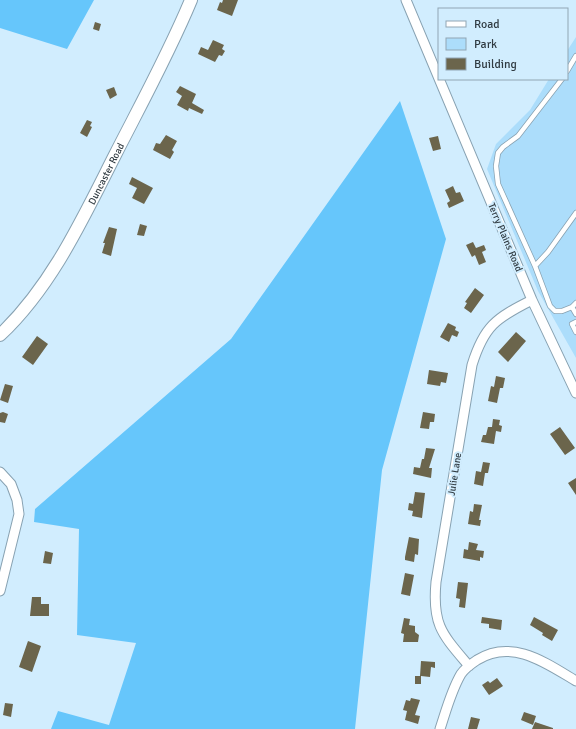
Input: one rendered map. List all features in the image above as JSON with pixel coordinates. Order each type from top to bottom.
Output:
[{"type":"street","name":"Duncaster Road","points":[[0,335],[22,312],[57,263],[85,215],[147,93],[191,0]]},
{"type":"street","name":"Terry Plains Road","points":[[406,0],[438,76]]},
{"type":"street","name":"Terry Plains Road","points":[[440,80],[532,300],[573,383],[576,393]]},
{"type":"street","name":"Julie Lane","points":[[469,666],[446,639],[440,628],[435,612],[434,600],[472,365],[478,346],[491,325],[513,309],[532,300]]},
{"type":"street","points":[[0,472],[11,484],[17,500],[18,514],[0,591]]},
{"type":"street","points":[[440,729],[455,685],[462,672],[483,656],[499,652],[519,652],[539,659],[576,681]]},
{"type":"lane","points":[[568,69],[576,56]]},
{"type":"lane","points":[[561,80],[518,136],[503,147],[496,159],[496,174],[498,184],[535,266],[550,306],[555,311],[562,311],[574,305],[576,314]]},
{"type":"lane","points":[[535,266],[544,257],[576,213]]},
{"type":"lane","points":[[576,322],[572,324],[576,332]]},
{"type":"green space","points":[[576,37],[576,358],[538,291],[487,169],[496,144],[530,110],[548,80],[568,80],[568,49]]},
{"type":"shaded area","points":[[0,0],[94,0],[67,49],[0,28]]},
{"type":"shaded area","points":[[400,101],[446,239],[382,470],[355,729],[51,729],[58,711],[109,725],[136,643],[77,635],[79,529],[34,522],[35,509],[231,339]]},
{"type":"building","points":[[223,0],[238,0],[232,16],[217,10],[220,2],[222,3]]},
{"type":"building","points":[[95,22],[101,24],[99,31],[93,29]]},
{"type":"building","points":[[213,40],[224,45],[222,49],[225,51],[222,56],[219,55],[215,62],[198,54],[201,47],[208,50]]},
{"type":"building","points":[[180,86],[196,94],[192,103],[204,110],[202,114],[189,108],[188,111],[177,105],[182,96],[176,92]]},
{"type":"building","points":[[114,87],[117,95],[110,99],[106,90]]},
{"type":"building","points":[[87,120],[92,122],[90,126],[92,127],[87,137],[80,133]]},
{"type":"building","points":[[166,135],[177,141],[172,150],[174,152],[170,159],[153,150],[156,143],[160,144]]},
{"type":"building","points":[[438,136],[441,149],[433,151],[429,138]]},
{"type":"building","points":[[132,177],[153,188],[144,204],[132,198],[137,188],[129,184]]},
{"type":"building","points":[[453,186],[456,193],[460,192],[464,201],[449,208],[447,203],[450,201],[445,190]]},
{"type":"building","points":[[140,224],[147,226],[144,236],[137,235]]},
{"type":"building","points":[[109,227],[117,229],[111,256],[102,253],[105,243],[103,243]]},
{"type":"building","points":[[473,242],[476,248],[484,245],[486,250],[482,252],[486,262],[479,265],[475,255],[472,257],[466,245]]},
{"type":"building","points":[[475,288],[484,295],[471,313],[464,308],[467,303],[465,302]]},
{"type":"building","points":[[448,323],[456,327],[455,330],[459,332],[457,337],[452,335],[449,342],[440,337]]},
{"type":"building","points":[[516,332],[526,341],[508,362],[498,352]]},
{"type":"building","points":[[37,336],[48,344],[33,365],[22,357]]},
{"type":"building","points":[[429,370],[448,373],[446,383],[441,382],[440,386],[427,384]]},
{"type":"building","points":[[496,376],[505,378],[503,388],[500,388],[497,403],[488,401],[491,386],[494,387]]},
{"type":"building","points":[[5,384],[13,386],[8,403],[0,400]]},
{"type":"building","points":[[3,412],[8,414],[5,423],[0,422],[0,413]]},
{"type":"building","points":[[423,412],[435,414],[434,422],[430,422],[429,429],[420,428]]},
{"type":"building","points":[[493,419],[500,420],[499,425],[502,426],[501,432],[496,431],[494,444],[481,442],[483,435],[486,435],[488,427],[492,427]]},
{"type":"building","points":[[560,427],[575,448],[565,455],[550,434]]},
{"type":"building","points":[[426,448],[435,449],[429,468],[432,468],[431,478],[413,474],[414,467],[420,468],[422,459],[424,459]]},
{"type":"building","points":[[483,462],[490,463],[488,473],[485,473],[483,486],[474,484],[476,471],[481,472]]},
{"type":"building","points":[[576,478],[576,495],[568,483]]},
{"type":"building","points":[[415,492],[425,493],[422,518],[412,516],[413,511],[408,510],[409,503],[413,504]]},
{"type":"building","points":[[474,504],[482,505],[479,520],[481,520],[480,526],[468,524],[470,511],[473,512]]},
{"type":"building","points":[[409,537],[419,539],[418,555],[415,554],[414,562],[405,560]]},
{"type":"building","points":[[469,542],[478,544],[476,550],[484,551],[483,558],[480,557],[480,561],[463,558],[464,549],[468,550]]},
{"type":"building","points":[[45,551],[53,553],[51,564],[43,563]]},
{"type":"building","points":[[405,573],[414,575],[410,596],[401,594]]},
{"type":"building","points":[[458,582],[468,583],[465,608],[459,607],[460,599],[456,598]]},
{"type":"building","points":[[32,597],[41,597],[41,604],[49,604],[49,616],[30,616]]},
{"type":"building","points":[[482,617],[502,620],[501,630],[489,628],[489,624],[481,623]]},
{"type":"building","points":[[534,617],[558,630],[552,641],[530,625]]},
{"type":"building","points":[[404,618],[410,619],[409,625],[415,626],[415,632],[419,635],[418,642],[403,642],[404,634],[401,633]]},
{"type":"building","points":[[28,641],[41,646],[32,672],[19,667]]},
{"type":"building","points":[[421,661],[435,662],[435,668],[431,667],[430,677],[421,676],[421,684],[415,684],[415,676],[420,676]]},
{"type":"building","points":[[497,678],[503,686],[489,695],[482,685],[488,681],[490,683]]},
{"type":"building","points":[[411,698],[420,700],[415,715],[420,716],[418,724],[405,720],[407,711],[403,710],[406,700],[410,701]]},
{"type":"building","points":[[5,703],[13,704],[11,717],[3,715]]},
{"type":"building","points":[[524,712],[536,716],[533,725],[521,720]]},
{"type":"building","points":[[471,717],[480,719],[477,729],[468,729]]},
{"type":"building","points":[[535,722],[553,728],[553,729],[532,729]]}]
